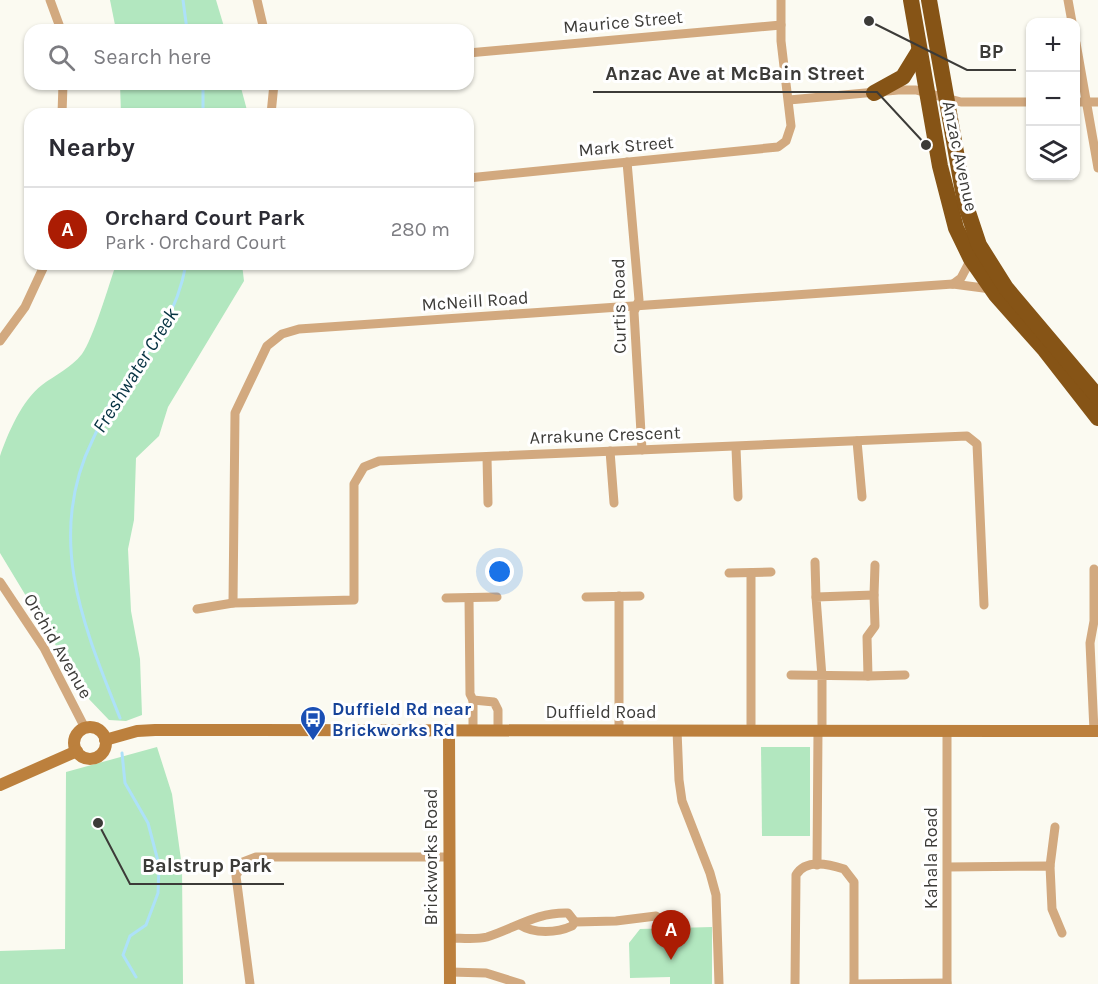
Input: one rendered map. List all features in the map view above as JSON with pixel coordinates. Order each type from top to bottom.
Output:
[{"type":"highway","name":"Anzac Avenue","points":[[911,0],[950,210],[971,259],[991,289],[1060,368],[1098,418]]},
{"type":"highway","name":"Anzac Avenue","points":[[929,0],[969,219],[988,261],[1006,288],[1065,355],[1098,397]]},
{"type":"highway","points":[[874,93],[903,76],[919,51]]},
{"type":"street","points":[[50,0],[60,24]]},
{"type":"street","points":[[257,0],[263,24]]},
{"type":"street","points":[[781,0],[781,25],[789,100],[898,90],[927,92],[961,102],[1026,102]]},
{"type":"street","points":[[1068,0],[1071,18]]},
{"type":"street","name":"Maurice Street","points":[[474,52],[781,25]]},
{"type":"street","points":[[1080,67],[1098,168]]},
{"type":"street","points":[[62,108],[63,90]]},
{"type":"street","points":[[272,108],[273,90]]},
{"type":"street","name":"Mark Street","points":[[474,177],[768,150],[786,141],[791,126],[789,100]]},
{"type":"street","points":[[1080,102],[1098,102]]},
{"type":"street","name":"Curtis Road","points":[[627,162],[638,295],[634,312],[642,450]]},
{"type":"street","points":[[953,284],[961,278],[971,259]]},
{"type":"street","points":[[0,341],[25,307],[42,270]]},
{"type":"street","name":"McNeill Road","points":[[233,603],[235,413],[262,356],[274,339],[299,329],[953,284],[991,289]]},
{"type":"street","name":"Arrakune Crescent","points":[[197,609],[233,603],[354,600],[354,484],[364,467],[378,461],[736,448],[967,436],[977,444],[984,605]]},
{"type":"street","points":[[857,441],[862,497]]},
{"type":"street","points":[[736,448],[738,497]]},
{"type":"street","points":[[610,451],[614,503]]},
{"type":"street","points":[[487,456],[488,502]]},
{"type":"street","points":[[815,562],[822,677],[817,865]]},
{"type":"street","points":[[868,676],[867,637],[874,626],[875,565]]},
{"type":"street","points":[[1094,569],[1094,621],[1090,643],[1096,732]]},
{"type":"street","points":[[729,573],[771,572]]},
{"type":"street","points":[[751,573],[751,730]]},
{"type":"street","name":"Orchid Avenue","points":[[1,585],[44,648],[85,728]]},
{"type":"street","points":[[816,597],[874,595]]},
{"type":"street","points":[[619,596],[619,730]]},
{"type":"street","points":[[586,597],[640,596]]},
{"type":"street","points":[[446,598],[497,597]]},
{"type":"street","points":[[469,598],[470,694],[473,700],[473,730]]},
{"type":"street","points":[[791,675],[822,677],[905,675]]},
{"type":"street","points":[[473,700],[494,702],[498,710],[498,730]]},
{"type":"street","points":[[85,728],[98,730],[105,740],[105,748],[97,757],[86,758],[77,751],[75,738],[85,728]]},
{"type":"street","name":"Duffield Road","points":[[105,740],[145,730],[1096,732]]},
{"type":"street","name":"Brickworks Road","points":[[449,730],[450,978]]},
{"type":"street","points":[[677,730],[678,780],[682,801],[710,873],[716,895],[719,984]]},
{"type":"street","name":"Kahala Road","points":[[947,732],[947,984]]},
{"type":"street","points":[[0,785],[77,751]]},
{"type":"street","points":[[1055,827],[1045,866],[1052,909],[1062,933]]},
{"type":"street","points":[[250,984],[236,876],[243,862],[255,857],[449,857]]},
{"type":"street","points":[[795,984],[796,875],[802,867],[817,865],[844,869],[854,882],[854,983],[947,984]]},
{"type":"street","points":[[948,867],[1045,866]]},
{"type":"street","points":[[450,935],[487,937],[520,926],[532,917],[563,913],[572,915],[575,922]]},
{"type":"street","points":[[520,926],[531,931],[558,930],[568,928],[575,922],[616,921],[656,916]]},
{"type":"street","points":[[450,978],[486,974],[521,984]]},
{"type":"green space","points":[[110,0],[216,0],[223,24],[115,24]]},
{"type":"green space","points":[[120,90],[242,90],[246,108],[121,108]]},
{"type":"green space","points":[[114,270],[243,270],[244,281],[168,407],[159,436],[136,458],[134,520],[128,549],[131,611],[140,659],[142,715],[126,721],[109,720],[87,697],[0,553],[0,456],[7,437],[22,408],[35,391],[82,354],[96,324]]},
{"type":"green space","points":[[157,747],[172,794],[182,867],[183,984],[0,984],[0,951],[65,949],[66,772]]},
{"type":"green space","points":[[761,747],[810,747],[810,836],[762,836]]},
{"type":"green space","points":[[712,927],[712,984],[670,984],[670,977],[630,978],[629,943],[640,929]]},
{"type":"waterway","name":"Freshwater Creek","points":[[183,0],[186,24]]},
{"type":"waterway","name":"Freshwater Creek","points":[[203,90],[203,108]]},
{"type":"waterway","name":"Freshwater Creek","points":[[120,718],[93,649],[75,580],[71,545],[72,510],[79,475],[104,415],[167,321],[184,270]]},
{"type":"waterway","name":"Freshwater Creek","points":[[122,753],[125,783],[148,823],[159,865],[158,893],[146,925],[130,936],[123,955],[136,977]]},
{"type":"place","name":"BP","points":[[869,21]]},
{"type":"place","name":"Anzac Ave at McBain Street","points":[[926,145]]},
{"type":"place","name":"Duffield Rd near Brickworks Rd","points":[[313,742]]},
{"type":"place","name":"Balstrup Park","points":[[98,823]]},
{"type":"place","name":"Orchard Court Park","points":[[671,960]]}]
